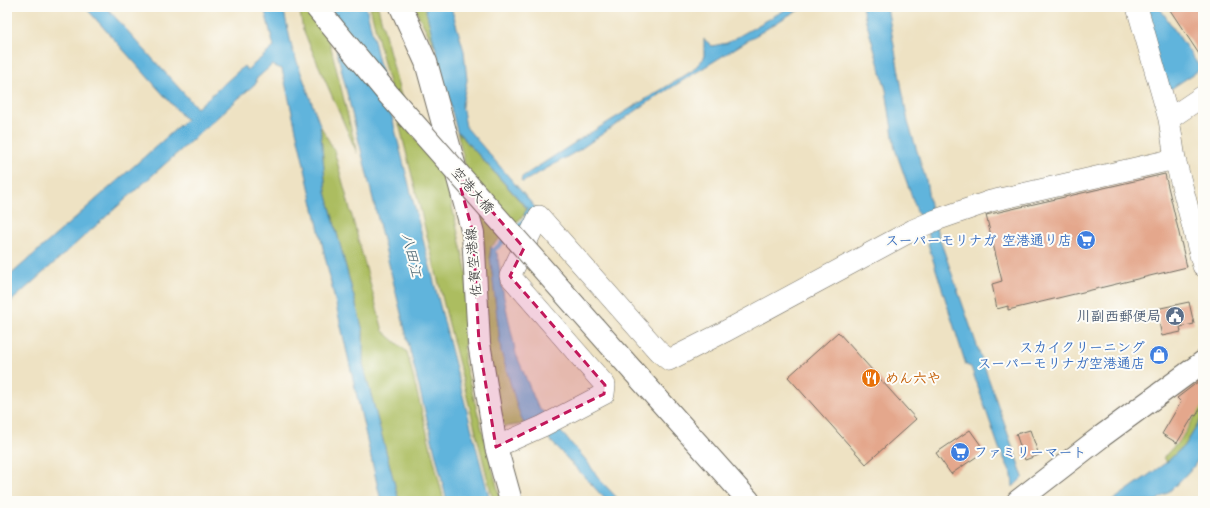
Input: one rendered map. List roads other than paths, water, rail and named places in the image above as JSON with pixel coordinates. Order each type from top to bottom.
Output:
[{"type":"main road","name":"空港大橋","points":[[316,7],[388,94],[749,501]]},
{"type":"main road","name":"佐賀空港線","points":[[401,7],[426,62],[473,233],[479,343],[496,447],[511,501]]},
{"type":"main road","points":[[1018,501],[1117,425],[1203,362]]},
{"type":"street","points":[[1137,7],[1169,119],[1175,159],[1203,266]]},
{"type":"street","points":[[1169,119],[1203,96]]},
{"type":"street","points":[[496,447],[548,423],[604,394],[605,384],[510,276],[539,216],[658,352],[669,360],[930,223],[991,201],[1175,159]]},
{"type":"water","points":[[85,7],[106,7],[197,108],[244,66],[247,70],[274,47],[264,7],[283,7],[292,48],[320,125],[326,192],[363,331],[363,364],[399,501],[381,501],[282,69],[272,65],[255,80],[257,82],[7,305],[7,278],[186,120]]},
{"type":"water","name":"八田江","points":[[326,7],[366,7],[398,142],[490,501],[447,501]]},
{"type":"water","points":[[425,7],[451,7],[464,51],[467,80],[462,105],[466,127],[539,212],[530,221],[524,215],[527,208],[457,131]]},
{"type":"water","points":[[790,7],[805,7],[789,15],[653,99],[579,150],[523,182],[521,181],[522,177],[582,138],[692,71],[704,58],[704,39],[712,46],[727,43]]},
{"type":"water","points":[[862,7],[887,7],[908,122],[926,180],[932,217],[1023,477],[1013,487],[1012,475],[999,448],[971,367],[966,365],[928,244],[930,240],[926,224],[918,214],[895,149],[886,90]]},
{"type":"water","points":[[1142,7],[1159,7],[1201,69],[1166,92]]},
{"type":"water","points":[[491,247],[497,253],[504,298],[516,354],[537,405],[586,460],[600,480],[620,501],[607,501],[549,439],[548,428],[524,424],[518,409],[501,351],[490,255]]},
{"type":"water","points":[[1203,416],[1203,452],[1194,466],[1172,489],[1156,501],[1112,501],[1167,462],[1186,444]]},
{"type":"waterway","points":[[515,230],[527,218]]},
{"type":"waterway","points":[[494,250],[507,238]]},
{"type":"place","name":"スーパーモリナガ 空港通り店","points":[[1086,240]]},
{"type":"place","name":"川副西郵便局","points":[[1175,316]]},
{"type":"place","name":"スカイクリーニング スーパーモリナガ空港通店","points":[[1159,355]]},
{"type":"place","name":"めん六や","points":[[871,378]]},
{"type":"place","name":"ファミリーマート","points":[[960,452]]}]
